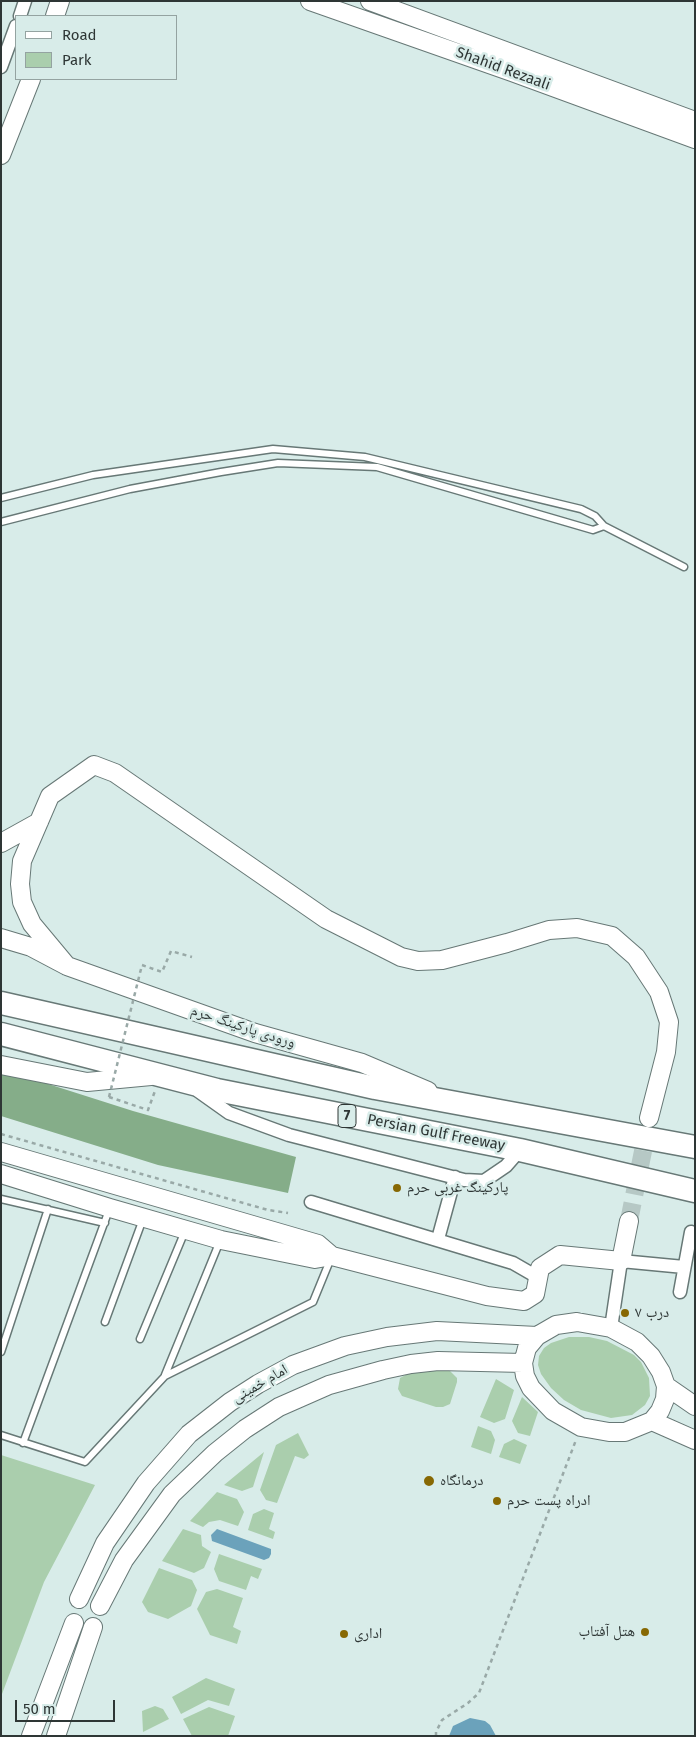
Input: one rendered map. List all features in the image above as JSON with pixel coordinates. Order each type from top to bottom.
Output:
[{"type":"highway","name":"7","points":[[1,1003],[375,1088],[695,1147]]},
{"type":"highway","name":"Persian Gulf Freeway","points":[[1,1034],[227,1092],[520,1150],[695,1191]]},
{"type":"street","points":[[20,15],[25,1]]},
{"type":"street","points":[[55,15],[60,1]]},
{"type":"street","name":"Shahid Rezaali","points":[[310,1],[695,139]]},
{"type":"street","name":"Shahid Rezaali","points":[[370,1],[695,121]]},
{"type":"street","points":[[1,67],[15,29]]},
{"type":"street","points":[[1,155],[31,80]]},
{"type":"street","points":[[67,966],[32,924],[22,902],[20,884],[22,860],[50,796],[94,766],[115,773],[326,918],[401,958],[418,962],[442,960],[549,930],[577,928],[612,936],[636,957],[659,992],[669,1022],[666,1052],[649,1118]]},
{"type":"street","points":[[1,843],[39,822]]},
{"type":"street","points":[[1,931],[31,947]]},
{"type":"street","name":"ورودی پارکینگ حرم","points":[[1,938],[31,947],[67,966],[255,1033],[362,1063],[456,1103]]},
{"type":"street","points":[[1,1065],[86,1082],[160,1075]]},
{"type":"street","points":[[186,1082],[229,1113],[290,1135],[455,1178],[484,1181],[506,1166],[520,1150]]},
{"type":"street","points":[[1,1152],[318,1244],[332,1256]]},
{"type":"street","points":[[1,1174],[107,1216],[144,1218],[221,1240],[315,1259],[332,1256],[488,1296],[524,1301],[535,1294],[540,1268],[560,1255],[684,1267]]},
{"type":"street","points":[[438,1239],[455,1178]]},
{"type":"street","points":[[311,1202],[513,1263],[538,1278]]},
{"type":"street","points":[[611,1328],[629,1221]]},
{"type":"street","points":[[680,1292],[691,1232]]},
{"type":"street","points":[[577,1322],[611,1328],[637,1342],[651,1356],[661,1372],[666,1386],[665,1399],[660,1411],[652,1421],[625,1432],[609,1432],[581,1427],[553,1411],[531,1388],[525,1376],[523,1364],[527,1348],[537,1336],[556,1325],[577,1322]]},
{"type":"street","name":"امام خمینی","points":[[79,1599],[105,1543],[146,1483],[189,1434],[230,1402],[258,1384],[293,1365],[328,1352],[345,1346],[387,1337],[437,1331],[537,1336]]},
{"type":"street","name":"امام خمینی","points":[[100,1606],[124,1560],[172,1494],[214,1452],[245,1429],[279,1408],[330,1386],[383,1370],[411,1364],[438,1361],[523,1364]]},
{"type":"street","points":[[666,1386],[695,1406]]},
{"type":"street","points":[[652,1421],[695,1440]]},
{"type":"street","points":[[56,1736],[93,1627],[101,1618],[100,1606],[93,1599],[79,1599],[70,1610],[74,1624],[83,1629],[93,1627]]},
{"type":"street","points":[[31,1736],[74,1624]]},
{"type":"lane","points":[[1,498],[93,475],[273,449],[365,457],[581,508],[595,516],[604,526],[684,567]]},
{"type":"lane","points":[[1,522],[130,489],[278,463],[377,467],[593,530],[604,526]]},
{"type":"lane","points":[[1,1199],[48,1209],[107,1216],[23,1443]]},
{"type":"lane","points":[[1,1352],[48,1209]]},
{"type":"lane","points":[[105,1322],[144,1218]]},
{"type":"lane","points":[[140,1339],[185,1230]]},
{"type":"lane","points":[[165,1376],[221,1240]]},
{"type":"lane","points":[[1,1435],[85,1462],[165,1376],[313,1302],[332,1256]]},
{"type":"path","points":[[148,1110],[109,1097],[142,965],[162,972],[171,951],[192,957]]},
{"type":"path","points":[[1,1134],[268,1210],[288,1213]]},
{"type":"path","points":[[436,1736],[442,1720],[480,1693],[581,1427]]},
{"type":"green space","points":[[1,1069],[133,1111],[296,1157],[288,1193],[158,1165],[1,1116]]},
{"type":"green space","points":[[569,1337],[589,1337],[607,1341],[634,1355],[641,1362],[649,1378],[650,1396],[645,1405],[632,1415],[611,1418],[581,1410],[564,1400],[551,1388],[541,1374],[538,1365],[539,1356],[544,1348],[551,1343]]},
{"type":"green space","points":[[449,1370],[457,1378],[457,1382],[450,1404],[443,1407],[436,1407],[402,1396],[398,1389],[400,1378],[411,1372]]},
{"type":"green space","points":[[496,1379],[514,1390],[505,1419],[494,1423],[480,1417]]},
{"type":"green space","points":[[522,1397],[538,1412],[530,1436],[518,1433],[512,1421]]},
{"type":"green space","points":[[478,1426],[491,1431],[495,1440],[491,1454],[471,1447]]},
{"type":"green space","points":[[298,1433],[309,1455],[304,1459],[295,1456],[277,1503],[266,1500],[260,1490],[276,1445]]},
{"type":"green space","points":[[514,1439],[527,1445],[520,1464],[499,1457],[504,1444]]},
{"type":"green space","points":[[264,1452],[253,1487],[242,1491],[224,1485]]},
{"type":"green space","points":[[1,1455],[95,1485],[44,1582],[2,1694]]},
{"type":"green space","points":[[217,1492],[237,1499],[244,1512],[238,1526],[220,1520],[209,1522],[203,1527],[190,1521]]},
{"type":"green space","points":[[264,1509],[274,1513],[269,1529],[275,1532],[273,1539],[248,1530],[253,1514]]},
{"type":"green space","points":[[183,1529],[201,1535],[202,1546],[211,1552],[204,1568],[194,1573],[162,1561]]},
{"type":"green space","points":[[219,1554],[262,1569],[258,1579],[251,1576],[246,1590],[219,1581],[214,1569]]},
{"type":"green space","points":[[159,1568],[192,1580],[197,1590],[191,1606],[168,1619],[148,1612],[142,1602]]},
{"type":"green space","points":[[217,1589],[243,1598],[233,1627],[241,1631],[237,1644],[210,1635],[197,1609],[206,1592]]},
{"type":"green space","points":[[206,1678],[235,1689],[229,1706],[208,1700],[181,1714],[172,1697]]},
{"type":"green space","points":[[155,1706],[163,1709],[169,1719],[143,1732],[142,1711]]},
{"type":"green space","points":[[209,1707],[235,1716],[228,1736],[192,1736],[183,1719]]},
{"type":"water","points":[[217,1529],[271,1549],[269,1558],[264,1560],[212,1541],[211,1535]]},
{"type":"water","points":[[470,1718],[485,1721],[490,1725],[496,1736],[449,1736],[453,1726]]},
{"type":"tunnel","points":[[629,1221],[648,1126]]},
{"type":"place","name":"پارکینگ غربی حرم","points":[[397,1188]]},
{"type":"place","name":"درب ۷","points":[[625,1313]]},
{"type":"place","name":"درمانگاه","points":[[429,1481]]},
{"type":"place","name":"ادراه پست حرم","points":[[497,1501]]},
{"type":"place","name":"هتل آفتاب","points":[[645,1632]]},
{"type":"place","name":"اداری","points":[[344,1634]]}]
